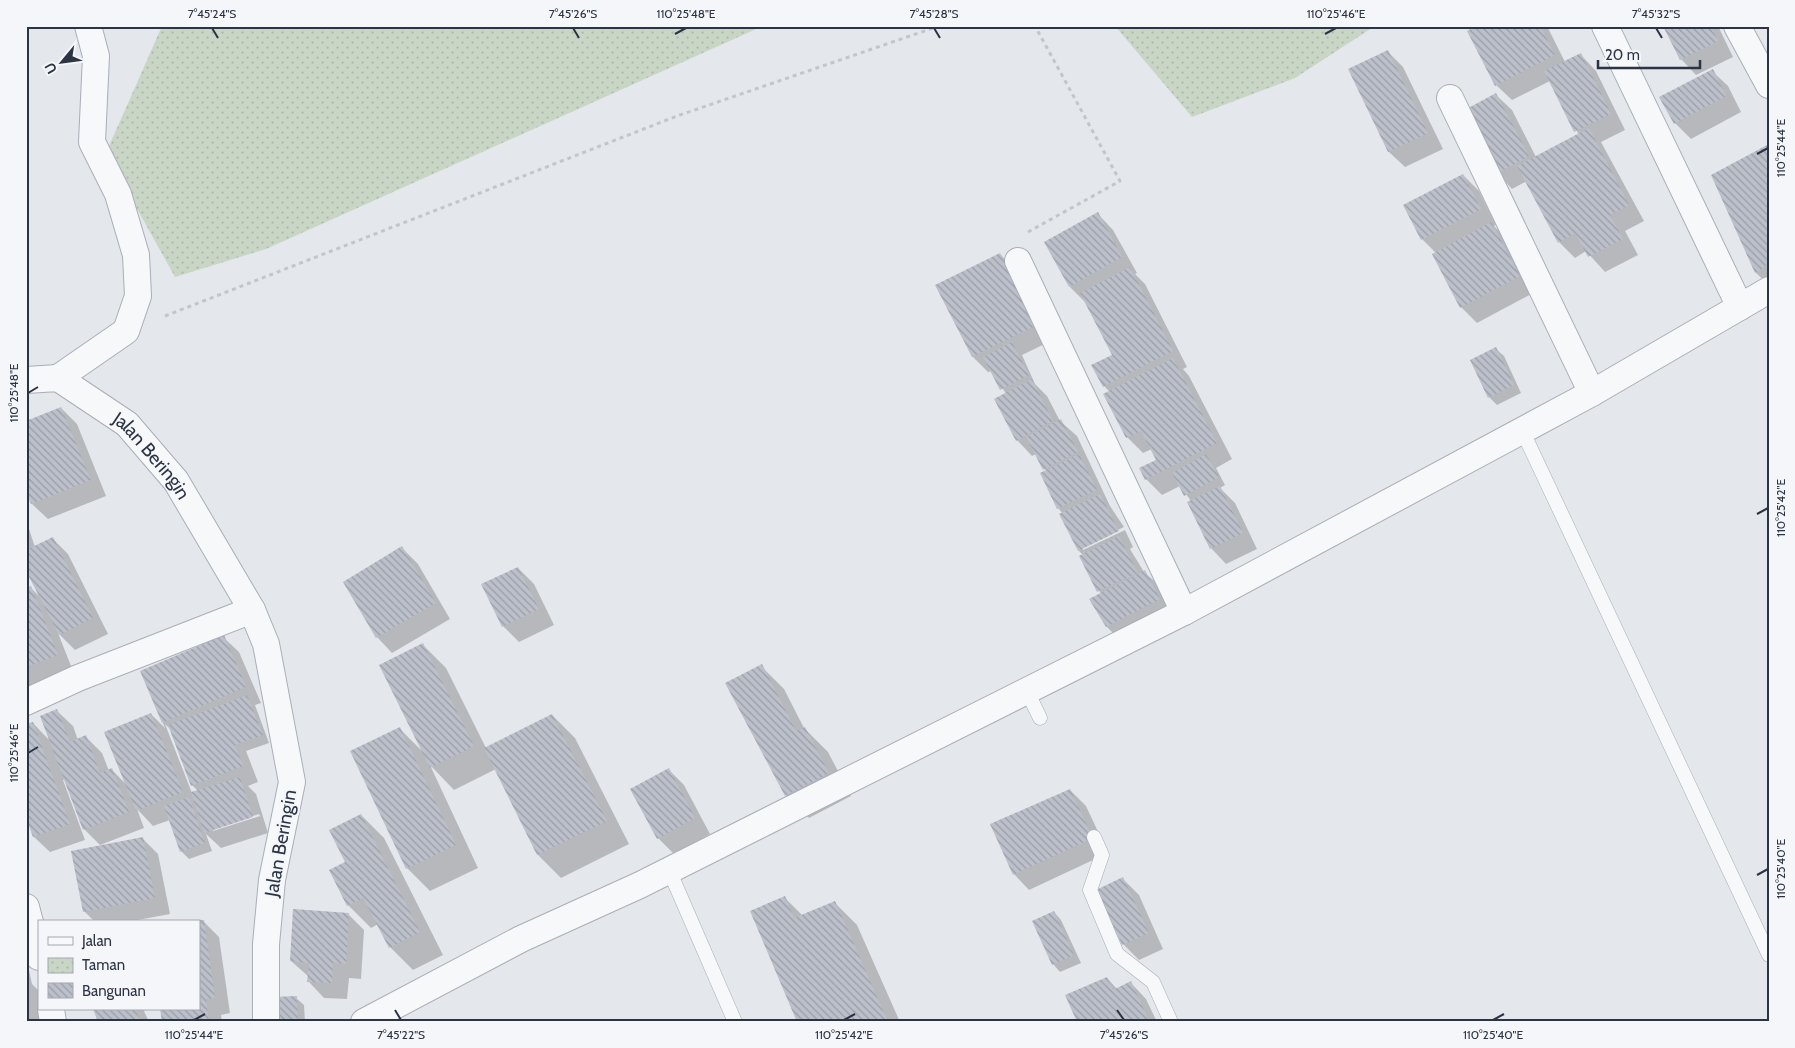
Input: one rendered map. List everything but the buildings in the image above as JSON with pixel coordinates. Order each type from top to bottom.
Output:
[{"type":"street","points":[[26,380],[58,378],[126,331],[138,296],[136,255],[118,194],[92,142],[96,56],[88,26]]},
{"type":"street","points":[[1605,26],[1740,307]]},
{"type":"street","points":[[1737,26],[1769,85]]},
{"type":"street","points":[[1450,98],[1592,393]]},
{"type":"street","points":[[1018,261],[1184,612]]},
{"type":"street","points":[[364,1022],[521,939],[669,870],[1184,612],[1592,393],[1769,290]]},
{"type":"street","name":"Jalan Beringin","points":[[58,378],[127,424],[176,481],[252,610],[266,644],[292,782],[272,880],[266,944],[266,1022]]},
{"type":"street","points":[[26,702],[78,678],[252,610]]},
{"type":"street","points":[[26,907],[38,953]]},
{"type":"lane","points":[[1522,430],[1769,955]]},
{"type":"lane","points":[[1027,691],[1040,718]]},
{"type":"lane","points":[[1094,837],[1102,855],[1090,890],[1117,954],[1153,982],[1171,1022]]},
{"type":"lane","points":[[669,870],[735,1022]]},
{"type":"path","points":[[126,331],[677,116],[939,26]]},
{"type":"path","points":[[1018,261],[1017,244],[1026,233],[1120,181],[1035,26]]},
{"type":"green space","points":[[162,26],[763,26],[266,249],[175,277],[106,153]]},
{"type":"green space","points":[[1115,26],[1375,26],[1295,78],[1192,117]]}]
